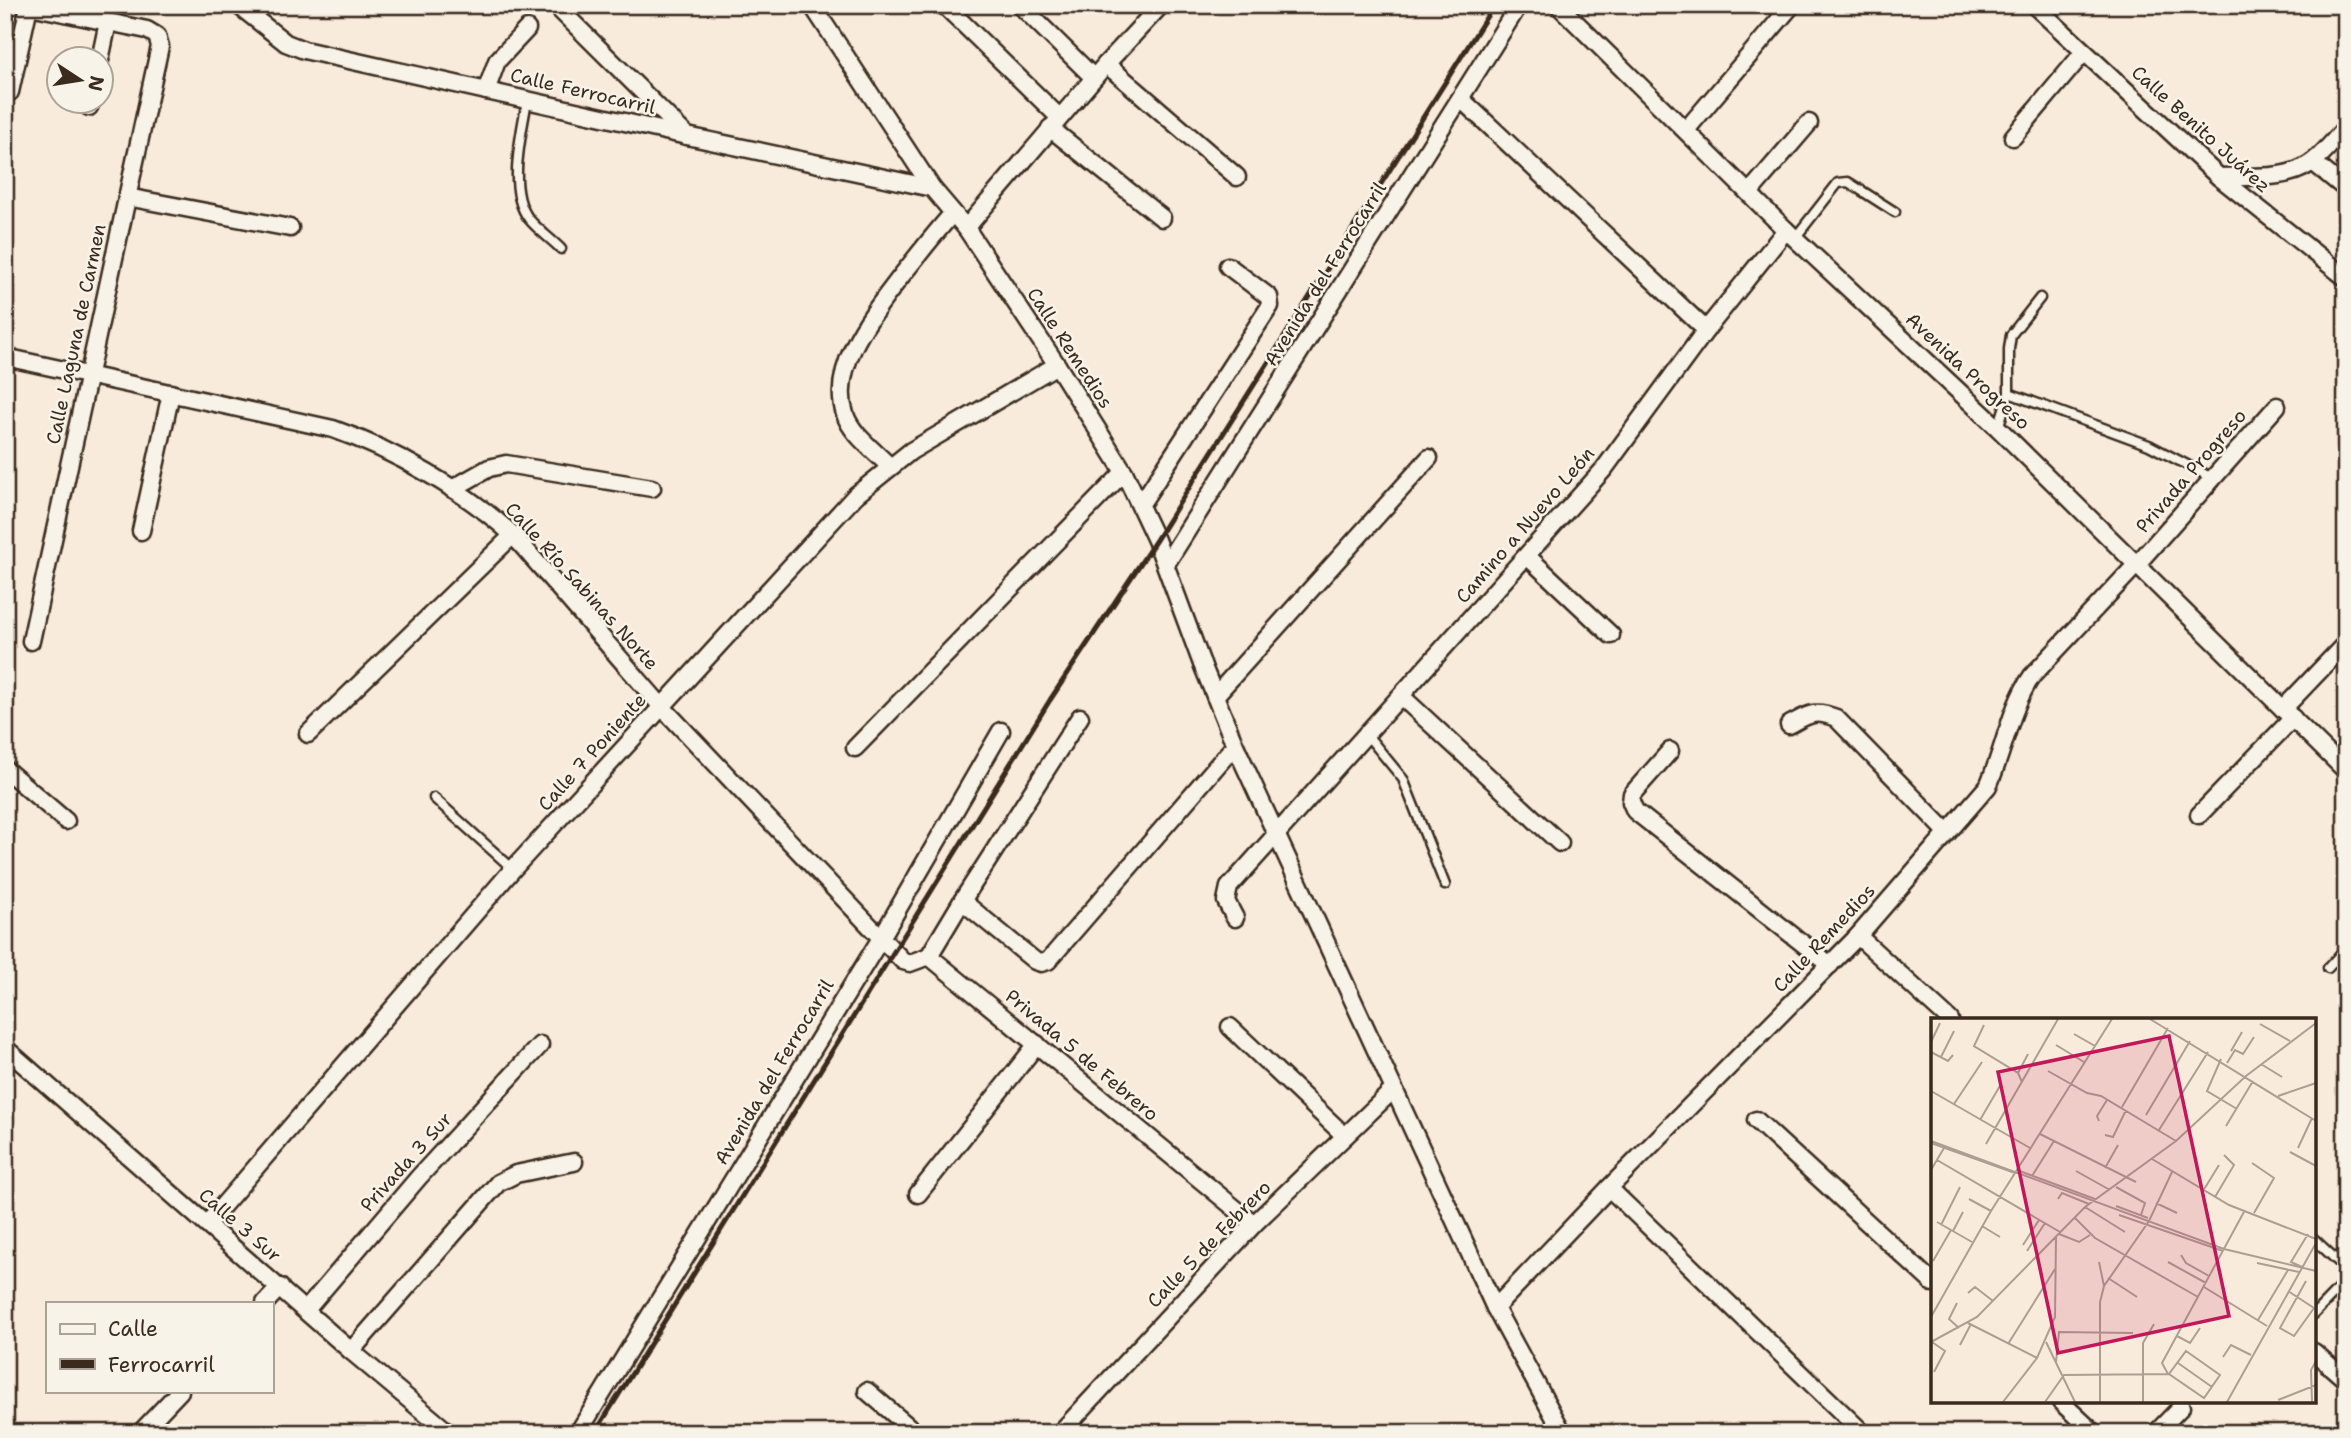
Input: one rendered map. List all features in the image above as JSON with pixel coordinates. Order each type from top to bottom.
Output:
[{"type":"street","name":"Calle Ferrocarril","points":[[238,5],[286,43],[304,50],[932,188]]},
{"type":"street","points":[[555,5],[687,136]]},
{"type":"street","name":"Calle Remedios","points":[[811,5],[932,188],[965,228],[1057,365],[1124,472],[1166,564],[1235,745],[1495,1308],[1563,1433]]},
{"type":"street","points":[[944,5],[1055,122],[1162,218]]},
{"type":"street","points":[[1020,5],[1094,78]]},
{"type":"street","points":[[965,228],[1055,122],[1161,5]]},
{"type":"street","name":"Avenida del Ferrocarril","points":[[1166,564],[1519,5]]},
{"type":"street","name":"Avenida Progreso","points":[[1558,5],[1791,234],[1998,428],[2346,771]]},
{"type":"street","points":[[1686,130],[1792,5]]},
{"type":"street","name":"Calle Benito Juárez","points":[[2034,5],[2219,177],[2346,278]]},
{"type":"street","points":[[10,92],[27,6],[108,22],[103,46]]},
{"type":"street","name":"Calle Laguna de Carmen","points":[[31,641],[160,46],[157,36],[147,30],[108,22]]},
{"type":"street","points":[[486,91],[497,61],[527,29]]},
{"type":"street","points":[[2013,137],[2084,52]]},
{"type":"street","points":[[1106,64],[1237,177]]},
{"type":"street","points":[[1461,99],[1706,330]]},
{"type":"street","points":[[1749,193],[1809,123]]},
{"type":"street","points":[[2219,177],[2282,175],[2300,170],[2313,162],[2346,127]]},
{"type":"street","points":[[2313,162],[2346,189]]},
{"type":"street","points":[[127,197],[290,228]]},
{"type":"street","points":[[889,466],[852,428],[845,416],[841,398],[848,360],[866,322],[953,213]]},
{"type":"street","name":"Camino a Nuevo León","points":[[1235,918],[1226,901],[1229,887],[1604,469],[1706,330],[1791,234]]},
{"type":"street","points":[[1141,505],[1270,306],[1269,297],[1228,266]]},
{"type":"street","name":"Calle Río Sabinas Norte","points":[[5,357],[333,429],[365,440],[489,513],[513,535],[662,707],[881,938]]},
{"type":"street","name":"Calle 7 Poniente","points":[[207,1224],[513,869],[856,495],[911,451],[1057,365]]},
{"type":"street","points":[[141,531],[171,393]]},
{"type":"street","name":"Privada Progreso","points":[[2137,564],[2277,406]]},
{"type":"street","points":[[1215,696],[1429,458]]},
{"type":"street","points":[[452,489],[489,468],[506,464],[652,488]]},
{"type":"street","points":[[855,748],[1124,472]]},
{"type":"street","points":[[308,734],[513,535]]},
{"type":"street","points":[[1527,556],[1611,635]]},
{"type":"street","name":"Calle Remedios","points":[[1495,1308],[1609,1188],[1858,936],[1988,786],[1998,765],[2022,691],[2032,676],[2137,564]]},
{"type":"street","points":[[2200,815],[2346,643]]},
{"type":"street","points":[[1402,697],[1560,843]]},
{"type":"street","points":[[1789,725],[1812,712],[1825,713],[1836,718],[1947,832]]},
{"type":"street","points":[[881,938],[903,961],[917,962],[929,956],[1080,717]]},
{"type":"street","name":"Avenida del Ferrocarril","points":[[578,1433],[881,938],[1001,731]]},
{"type":"street","points":[[962,901],[1035,961],[1048,961],[1235,745]]},
{"type":"street","points":[[1670,751],[1632,794],[1631,803],[1635,811],[1830,965]]},
{"type":"street","points":[[5,769],[66,821]]},
{"type":"street","points":[[1858,936],[1948,1018]]},
{"type":"street","name":"Privada 5 de Febrero","points":[[929,956],[1254,1224]]},
{"type":"street","points":[[1230,1027],[1345,1136]]},
{"type":"street","points":[[919,1194],[1037,1044]]},
{"type":"street","name":"Privada 3 Sur","points":[[306,1310],[419,1177],[540,1045]]},
{"type":"street","name":"Calle 3 Sur","points":[[5,1048],[351,1351],[449,1433]]},
{"type":"street","name":"Calle 5 de Febrero","points":[[1060,1433],[1254,1224],[1394,1089]]},
{"type":"street","points":[[1756,1119],[1931,1281]]},
{"type":"street","points":[[351,1351],[498,1183],[516,1174],[574,1162]]},
{"type":"street","points":[[1609,1188],[1863,1433]]},
{"type":"street","points":[[265,1302],[280,1287]]},
{"type":"street","points":[[2316,1354],[2346,1380]]},
{"type":"street","points":[[867,1391],[916,1433]]},
{"type":"street","points":[[140,1433],[179,1392]]},
{"type":"street","points":[[2062,1403],[2095,1433]]},
{"type":"street","points":[[2156,1433],[2181,1407]]},
{"type":"lane","points":[[527,100],[517,167],[517,188],[528,218],[561,249]]},
{"type":"lane","points":[[1791,234],[1838,183],[1844,181],[1895,212]]},
{"type":"lane","points":[[1998,428],[2009,393],[2011,335],[2040,298]]},
{"type":"lane","points":[[2009,393],[2149,445],[2213,478]]},
{"type":"lane","points":[[1367,735],[1403,779],[1445,884]]},
{"type":"lane","points":[[434,798],[513,869]]},
{"type":"lane","points":[[2328,968],[2346,948]]},
{"type":"lane","points":[[2316,1240],[2346,1269]]},
{"type":"lane","points":[[2316,1312],[2346,1281]]},
{"type":"railway","points":[[595,1433],[1050,700],[1156,540],[1494,5]]}]
